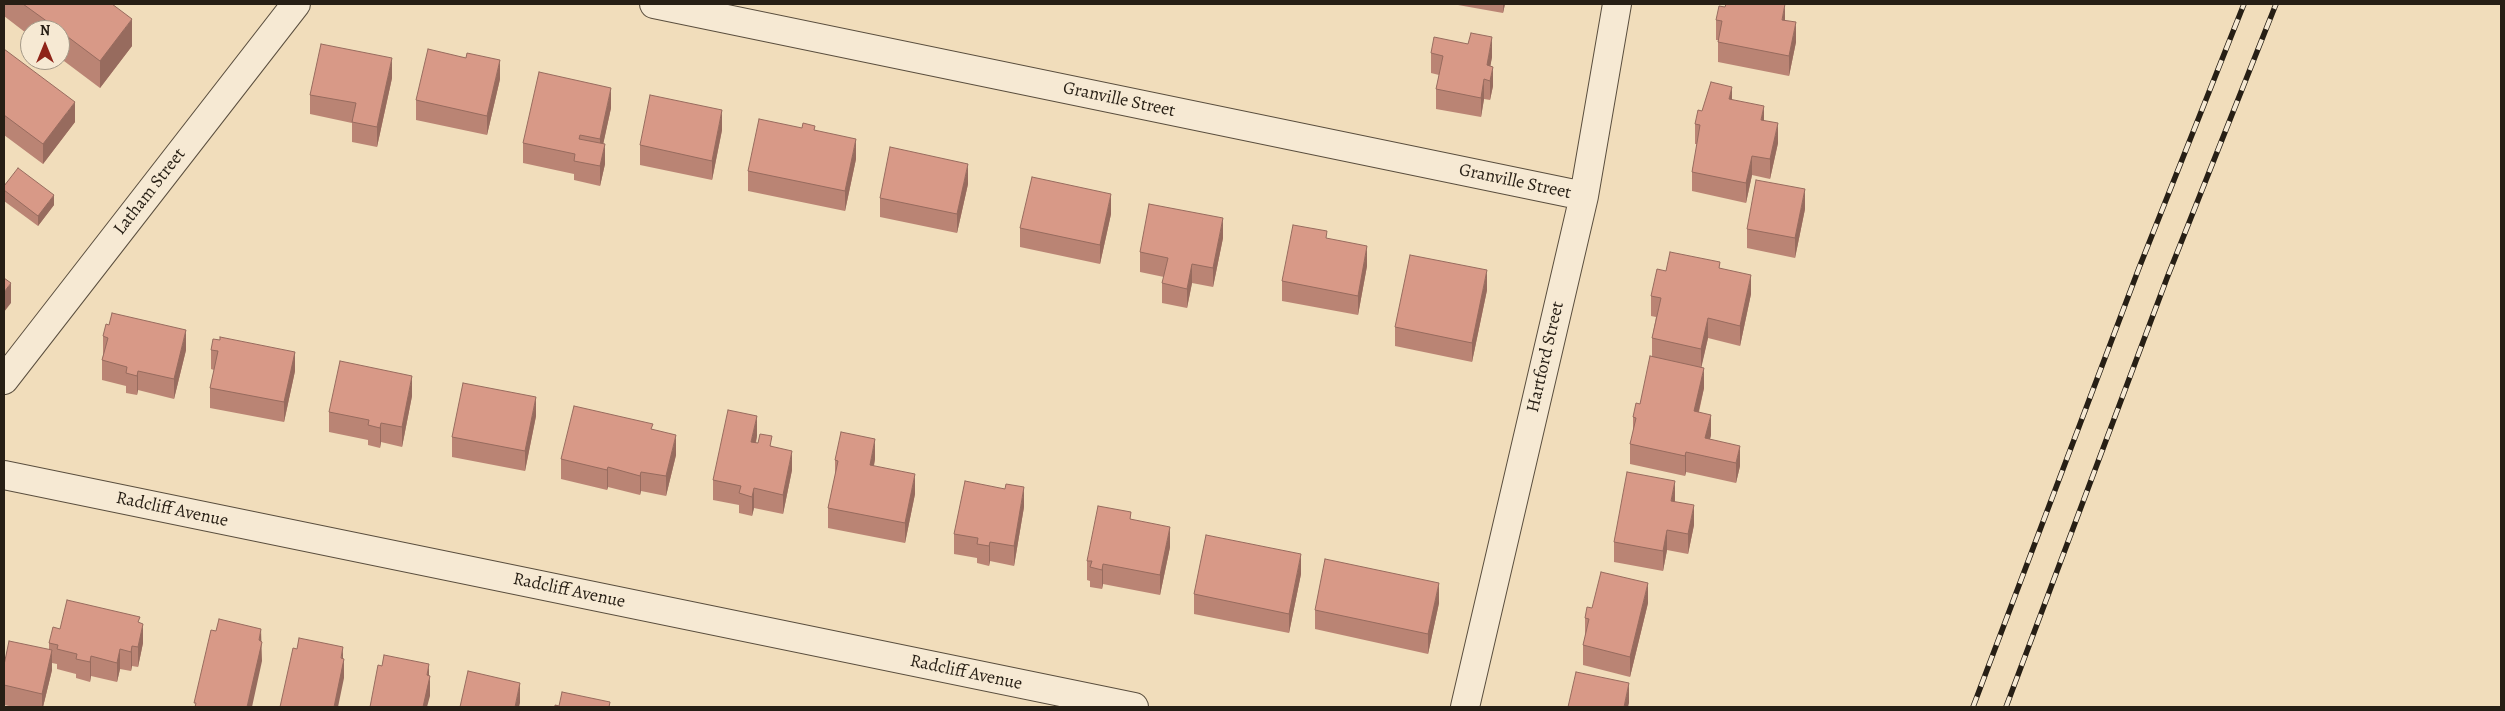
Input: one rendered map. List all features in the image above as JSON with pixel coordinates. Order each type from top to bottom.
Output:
[{"type":"street","name":"Latham Street","points":[[4,380],[296,4]]},
{"type":"street","name":"Granville Street","points":[[654,4],[1584,196]]},
{"type":"street","name":"Hartford Street","points":[[1465,707],[1584,196],[1617,4]]},
{"type":"street","name":"Radcliff Avenue","points":[[4,475],[1134,707]]},
{"type":"building","points":[[23,4],[112,4],[132,19],[100,61],[70,38],[70,20],[45,20]]},
{"type":"building","points":[[1726,4],[1785,4],[1782,20],[1796,22],[1789,56],[1718,42],[1722,21],[1716,20],[1719,6],[1725,7]]},
{"type":"building","points":[[1471,33],[1492,37],[1487,65],[1493,67],[1490,81],[1484,79],[1481,98],[1436,89],[1443,56],[1431,53],[1434,37],[1468,44]]},
{"type":"building","points":[[321,44],[392,58],[377,127],[352,122],[356,103],[310,95]]},
{"type":"building","points":[[4,49],[20,61],[20,70],[32,70],[75,102],[43,144],[4,115]]},
{"type":"building","points":[[428,49],[466,58],[467,53],[500,60],[487,116],[416,100]]},
{"type":"building","points":[[539,72],[611,88],[600,139],[580,135],[579,139],[605,144],[600,166],[574,161],[575,154],[523,143]]},
{"type":"building","points":[[1711,82],[1732,87],[1729,99],[1764,106],[1761,120],[1778,123],[1770,159],[1752,156],[1746,183],[1692,172],[1700,125],[1695,124],[1698,110],[1702,111]]},
{"type":"building","points":[[650,95],[722,110],[712,161],[640,145]]},
{"type":"building","points":[[759,119],[802,128],[803,123],[815,126],[814,130],[856,139],[845,191],[748,171]]},
{"type":"building","points":[[890,147],[968,164],[957,214],[880,198]]},
{"type":"building","points":[[18,168],[54,195],[38,216],[4,190],[4,186]]},
{"type":"building","points":[[1032,177],[1111,194],[1100,245],[1020,228]]},
{"type":"building","points":[[1756,180],[1805,189],[1795,238],[1747,229]]},
{"type":"building","points":[[1149,204],[1223,218],[1213,268],[1192,264],[1187,289],[1162,283],[1168,258],[1140,252]]},
{"type":"building","points":[[1293,225],[1327,231],[1326,238],[1367,246],[1358,296],[1282,281]]},
{"type":"building","points":[[1670,252],[1720,262],[1719,268],[1751,275],[1740,326],[1708,318],[1701,349],[1652,338],[1661,298],[1651,296],[1657,269],[1666,271]]},
{"type":"building","points":[[1410,255],[1487,270],[1472,343],[1395,327]]},
{"type":"building","points":[[4,278],[11,283],[4,292]]},
{"type":"building","points":[[112,313],[186,330],[174,379],[138,371],[137,376],[126,373],[127,367],[102,360],[108,338],[103,336],[106,324],[109,325]]},
{"type":"building","points":[[220,337],[295,352],[284,402],[210,388],[218,351],[211,350],[213,339],[220,340]]},
{"type":"building","points":[[1650,356],[1704,368],[1694,411],[1711,415],[1705,438],[1740,446],[1736,463],[1686,452],[1685,456],[1630,444],[1636,418],[1633,417],[1636,403],[1640,404]]},
{"type":"building","points":[[340,361],[412,376],[402,427],[381,423],[380,428],[368,425],[369,420],[329,412]]},
{"type":"building","points":[[463,383],[536,397],[525,451],[452,437]]},
{"type":"building","points":[[574,406],[653,424],[651,429],[676,435],[666,476],[641,472],[640,476],[608,467],[607,470],[561,459]]},
{"type":"building","points":[[728,410],[757,416],[751,442],[758,443],[760,434],[772,436],[770,446],[792,451],[783,495],[754,488],[752,497],[739,493],[741,486],[713,480]]},
{"type":"building","points":[[841,432],[875,439],[870,465],[915,474],[905,523],[828,508],[838,461],[835,460]]},
{"type":"building","points":[[1627,472],[1675,481],[1671,501],[1694,505],[1688,534],[1667,530],[1663,551],[1614,542]]},
{"type":"building","points":[[965,481],[1005,489],[1006,484],[1024,487],[1014,546],[990,542],[989,546],[977,544],[978,538],[954,534]]},
{"type":"building","points":[[1098,506],[1131,512],[1130,519],[1170,527],[1160,575],[1103,564],[1102,570],[1090,567],[1092,561],[1087,561]]},
{"type":"building","points":[[1206,535],[1301,554],[1289,614],[1194,594]]},
{"type":"building","points":[[1325,559],[1439,583],[1428,634],[1315,610]]},
{"type":"building","points":[[1601,572],[1648,583],[1630,657],[1583,645],[1589,619],[1585,618],[1587,607],[1592,608]]},
{"type":"building","points":[[67,600],[140,617],[138,622],[143,624],[138,647],[132,646],[131,652],[120,649],[117,663],[91,656],[90,662],[76,659],[77,654],[57,649],[58,645],[49,643],[53,627],[60,629]]},
{"type":"building","points":[[219,619],[261,629],[259,640],[262,642],[247,707],[195,707],[196,703],[194,703],[211,630],[216,631]]},
{"type":"building","points":[[299,638],[343,647],[341,658],[344,659],[334,707],[280,707],[293,648],[297,649]]},
{"type":"building","points":[[9,641],[52,650],[42,694],[4,685],[4,665]]},
{"type":"building","points":[[384,655],[429,664],[427,675],[430,676],[423,707],[370,707],[378,665],[382,666]]},
{"type":"building","points":[[468,671],[520,683],[515,707],[460,707]]},
{"type":"building","points":[[1576,672],[1629,683],[1624,707],[1568,707]]},
{"type":"building","points":[[562,692],[610,702],[609,707],[555,707],[555,705],[559,706]]},
{"type":"railway","points":[[1973,707],[2139,268],[2244,4]]},
{"type":"railway","points":[[2006,707],[2167,278],[2276,4]]}]
